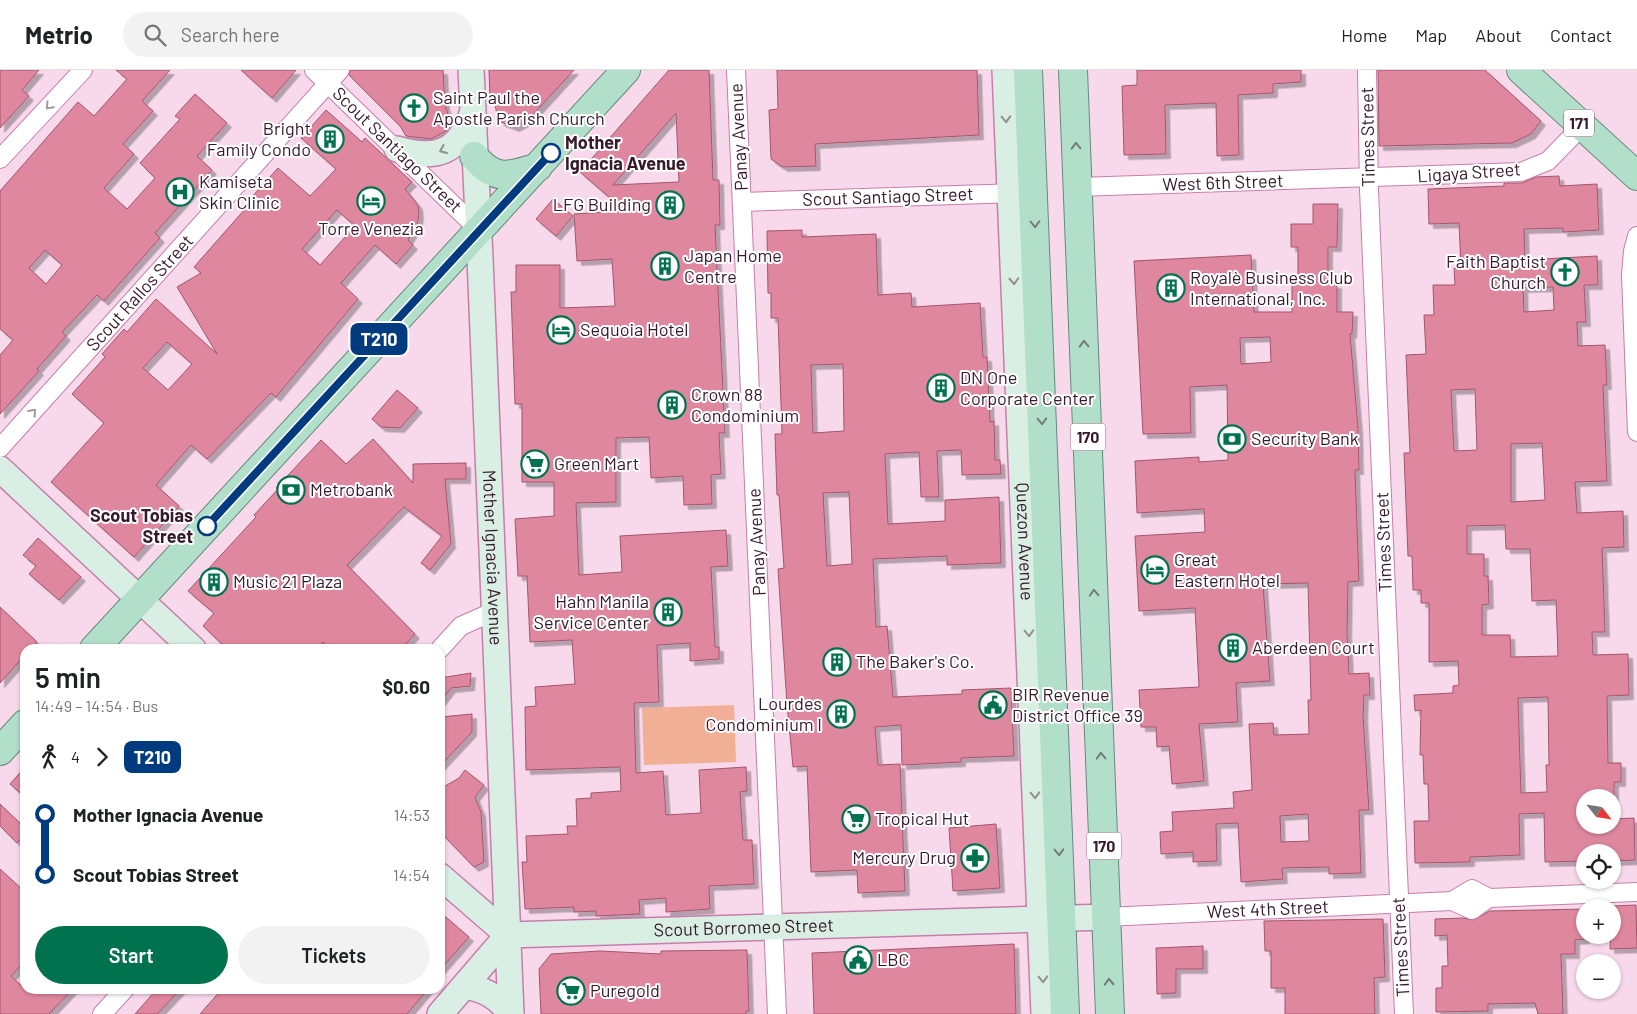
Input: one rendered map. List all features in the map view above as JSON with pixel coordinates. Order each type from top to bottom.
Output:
[{"type":"main road","points":[[99,644],[626,70]]},
{"type":"main road","name":"Quezon Avenue","points":[[1028,70],[1022,193],[1045,495],[1046,541],[1073,918],[1110,1014]]},
{"type":"main road","name":"Quezon Avenue","points":[[1065,1014],[1073,918],[1091,533],[1073,70]]},
{"type":"main road","name":"171","points":[[1521,70],[1637,176]]},
{"type":"main road","points":[[474,156],[483,167],[502,175],[515,174],[538,167]]},
{"type":"main road","points":[[1045,495],[1051,501],[1065,505],[1080,501],[1089,489]]},
{"type":"main road","points":[[1046,541],[1057,531],[1070,527],[1091,533]]},
{"type":"main road","points":[[0,751],[20,729]]},
{"type":"street","points":[[0,159],[83,70]]},
{"type":"street","name":"Scout Santiago Street","points":[[314,70],[479,230]]},
{"type":"street","name":"Scout Rallos Street","points":[[0,448],[340,70]]},
{"type":"street","name":"Mother Ignacia Avenue","points":[[471,70],[511,1014]]},
{"type":"street","name":"Panay Avenue","points":[[736,70],[775,927],[777,1014]]},
{"type":"street","name":"Quezon Avenue","points":[[1005,70],[1022,193],[1073,918],[1044,1014]]},
{"type":"street","name":"Times Street","points":[[1367,70],[1369,178],[1404,1014]]},
{"type":"street","points":[[397,149],[430,155],[446,150],[462,136],[472,114]]},
{"type":"street","name":"Ligaya Street","points":[[1369,178],[1521,172],[1548,161],[1582,126]]},
{"type":"street","name":"West 6th Street","points":[[1078,187],[1369,178]]},
{"type":"street","name":"Scout Santiago Street","points":[[742,202],[1022,193]]},
{"type":"street","points":[[1637,236],[1632,251],[1632,275],[1637,432]]},
{"type":"street","points":[[0,469],[188,644]]},
{"type":"street","points":[[444,644],[460,626],[495,611]]},
{"type":"street","points":[[440,1014],[508,935],[445,880]]},
{"type":"street","name":"West 4th Street","points":[[1073,918],[1452,901],[1472,910],[1489,898],[1637,892]]},
{"type":"street","name":"Scout Borromeo Street","points":[[508,935],[1073,918]]},
{"type":"street","points":[[466,986],[480,989],[499,998],[511,1014]]},
{"type":"street","points":[[102,1014],[120,994]]},
{"type":"shaded area","points":[[734,705],[736,762],[644,765],[642,708]]},
{"type":"building","points":[[0,70],[39,70],[22,90],[29,96],[0,128]]},
{"type":"building","points":[[116,70],[170,70],[142,101],[153,111],[123,144],[134,154],[104,188],[127,209],[155,178],[140,163],[180,119],[175,116],[195,94],[227,123],[197,156],[212,170],[155,233],[160,238],[104,301],[97,295],[62,332],[66,336],[37,369],[39,371],[0,414],[0,355],[13,340],[0,329],[0,191],[78,102],[94,116],[127,79]],"holes":[[[45,250],[62,265],[46,284],[29,268]]]},
{"type":"building","points":[[241,70],[296,70],[272,98]]},
{"type":"building","name":"Saint Paul the Apostle Parish Church","points":[[350,70],[443,70],[445,105],[449,117],[446,131],[431,139],[406,136],[400,126],[349,75]]},
{"type":"building","points":[[489,70],[574,70],[528,120],[515,127],[501,122],[497,115],[494,99],[490,100]]},
{"type":"building","points":[[669,70],[709,70],[713,180],[719,180],[720,225],[715,225],[725,433],[719,433],[721,474],[711,475],[712,504],[684,505],[683,476],[651,478],[649,437],[616,438],[616,502],[576,503],[579,575],[622,572],[620,536],[726,530],[728,566],[711,567],[715,647],[719,647],[719,659],[690,661],[690,643],[657,645],[659,702],[634,703],[636,773],[663,771],[666,815],[701,813],[699,770],[746,767],[747,791],[740,792],[743,840],[752,840],[754,884],[709,886],[710,909],[666,912],[666,898],[639,900],[640,914],[596,916],[596,911],[574,912],[574,907],[525,909],[522,862],[527,862],[526,836],[568,834],[567,826],[577,826],[576,799],[591,798],[591,793],[621,791],[620,767],[526,770],[525,707],[536,706],[535,687],[575,684],[572,640],[530,642],[527,576],[518,576],[515,519],[554,516],[554,482],[522,482],[522,404],[515,404],[511,292],[516,292],[516,265],[560,265],[560,308],[615,306],[612,259],[577,261],[574,214],[625,211],[580,172]],"holes":[[[676,113],[679,182],[613,185]]]},
{"type":"building","points":[[777,70],[977,70],[979,135],[815,144],[816,166],[783,167],[771,159],[769,110],[778,109]]},
{"type":"building","points":[[1137,70],[1301,70],[1301,82],[1273,84],[1273,93],[1238,95],[1239,155],[1217,156],[1216,103],[1165,105],[1166,154],[1124,155],[1122,86],[1137,85]]},
{"type":"building","points":[[1378,70],[1485,70],[1541,121],[1531,134],[1512,143],[1379,146]]},
{"type":"building","points":[[326,110],[362,142],[365,138],[412,182],[405,189],[418,205],[417,225],[408,240],[413,245],[396,264],[375,245],[341,283],[358,299],[276,397],[271,393],[207,459],[191,445],[156,485],[179,506],[134,557],[51,482],[104,423],[72,394],[105,357],[102,354],[124,329],[127,332],[156,299],[217,354],[177,287],[201,273],[194,267],[253,200],[251,198],[278,168],[310,196],[336,169],[301,138]],"holes":[[[337,210],[355,226],[320,265],[302,249]],[[167,342],[192,364],[168,390],[143,368]]]},
{"type":"building","points":[[1559,176],[1560,186],[1597,184],[1599,230],[1563,232],[1563,228],[1524,229],[1525,260],[1597,256],[1598,285],[1584,285],[1586,322],[1577,322],[1578,346],[1605,345],[1607,385],[1603,385],[1607,481],[1575,482],[1577,513],[1623,511],[1624,547],[1602,548],[1605,632],[1592,632],[1593,655],[1628,654],[1629,695],[1607,696],[1608,763],[1621,763],[1621,782],[1614,782],[1614,789],[1576,789],[1576,834],[1621,834],[1621,819],[1634,818],[1635,860],[1621,861],[1621,844],[1576,844],[1576,861],[1545,862],[1544,813],[1519,814],[1520,855],[1470,857],[1470,862],[1415,863],[1414,821],[1429,821],[1428,784],[1424,784],[1423,755],[1420,755],[1421,710],[1415,711],[1414,695],[1453,693],[1453,686],[1459,685],[1458,661],[1429,662],[1429,603],[1421,603],[1421,590],[1413,590],[1412,556],[1408,556],[1404,453],[1410,453],[1406,355],[1426,354],[1424,315],[1434,315],[1433,285],[1455,285],[1454,268],[1461,268],[1459,223],[1429,224],[1428,189],[1504,186],[1504,183],[1522,183],[1536,177]],"holes":[[[1553,287],[1554,310],[1524,312],[1523,288]],[[1475,389],[1477,450],[1454,451],[1451,390]],[[1542,443],[1545,500],[1511,502],[1511,444]],[[1505,525],[1506,549],[1530,549],[1532,601],[1556,600],[1558,656],[1511,657],[1510,635],[1482,635],[1482,605],[1489,604],[1488,576],[1484,576],[1484,554],[1467,554],[1467,526]],[[1548,697],[1549,765],[1546,765],[1547,792],[1521,793],[1518,698]]]},
{"type":"building","points":[[553,199],[573,216],[556,236],[536,219]]},
{"type":"building","points":[[1313,204],[1338,204],[1337,247],[1328,247],[1328,284],[1337,284],[1337,312],[1353,312],[1352,334],[1350,334],[1358,428],[1359,470],[1355,470],[1359,581],[1348,582],[1347,633],[1349,674],[1369,673],[1370,695],[1364,695],[1363,716],[1369,810],[1359,810],[1361,873],[1329,874],[1329,867],[1282,868],[1283,879],[1241,882],[1238,823],[1216,824],[1217,861],[1193,862],[1193,852],[1161,854],[1160,832],[1173,831],[1172,812],[1234,808],[1233,792],[1252,790],[1249,724],[1273,723],[1274,735],[1309,734],[1308,700],[1311,700],[1308,583],[1263,584],[1270,681],[1236,683],[1238,722],[1199,724],[1204,781],[1172,784],[1169,746],[1157,747],[1156,727],[1141,727],[1139,690],[1199,687],[1195,608],[1139,611],[1135,536],[1205,532],[1204,509],[1137,513],[1135,461],[1199,457],[1199,462],[1228,460],[1227,385],[1190,387],[1191,433],[1143,434],[1134,261],[1251,255],[1254,312],[1292,312],[1292,284],[1298,284],[1298,247],[1291,247],[1291,224],[1313,224]],"holes":[[[1270,337],[1271,362],[1241,364],[1240,338]],[[1308,814],[1309,841],[1281,842],[1280,816]]]},
{"type":"building","points":[[802,230],[802,237],[876,234],[878,295],[911,293],[912,307],[980,303],[983,357],[987,357],[990,422],[994,421],[995,460],[1000,460],[1001,474],[962,475],[961,450],[937,451],[939,497],[921,497],[919,452],[885,454],[888,524],[945,521],[945,500],[999,497],[1001,563],[947,565],[947,556],[873,559],[876,627],[887,626],[893,697],[962,694],[962,690],[1011,688],[1014,756],[961,758],[961,762],[902,765],[901,725],[875,727],[878,765],[900,764],[905,891],[858,893],[857,870],[811,872],[807,766],[793,767],[787,704],[778,569],[784,568],[779,495],[777,495],[775,434],[782,434],[778,318],[771,318],[771,293],[768,293],[767,231]],"holes":[[[843,364],[844,431],[813,433],[811,365]],[[849,492],[852,564],[827,566],[823,493]]]},
{"type":"building","points":[[397,390],[418,408],[400,428],[381,427],[372,419]]},
{"type":"building","points":[[373,439],[413,483],[413,464],[466,463],[466,479],[445,479],[451,544],[430,570],[421,563],[442,536],[404,507],[347,565],[415,634],[406,644],[325,644],[323,642],[321,644],[222,644],[203,626],[214,613],[188,591],[256,517],[254,515],[278,489],[276,488],[321,440],[346,464]]},
{"type":"building","points":[[38,538],[81,577],[59,600],[29,574],[36,566],[23,555]]},
{"type":"building","points":[[0,607],[37,642],[35,644],[20,644],[20,661],[0,683]]},
{"type":"building","points":[[471,673],[470,686],[451,688],[445,696],[445,677]]},
{"type":"building","points":[[472,714],[472,732],[445,761],[445,717]]},
{"type":"building","points":[[465,770],[484,785],[475,797],[481,812],[484,862],[474,867],[445,837],[445,786],[459,778]]},
{"type":"building","points":[[20,773],[20,793],[10,784]]},
{"type":"building","points":[[0,804],[20,823],[20,840],[17,843],[0,826]]},
{"type":"building","name":"Mercury Drug","points":[[996,824],[1000,888],[953,891],[949,828]]},
{"type":"building","points":[[0,869],[20,887],[20,966],[11,976],[20,984],[20,994],[68,994],[49,1014],[0,1014]]},
{"type":"building","points":[[1636,905],[1637,948],[1610,949],[1610,944],[1621,944],[1621,906]]},
{"type":"building","points":[[1576,909],[1575,954],[1561,954],[1563,1014],[1538,1014],[1535,1003],[1488,1004],[1488,1011],[1436,1012],[1436,988],[1442,988],[1442,966],[1448,966],[1447,935],[1435,936],[1435,919],[1463,918],[1473,920],[1490,911]]},
{"type":"building","points":[[445,916],[469,937],[445,964]]},
{"type":"building","points":[[1383,919],[1385,977],[1374,978],[1375,1014],[1285,1014],[1285,988],[1271,988],[1271,951],[1265,951],[1264,921]]},
{"type":"building","points":[[1014,944],[1016,1014],[814,1014],[812,953]]},
{"type":"building","points":[[1203,946],[1203,969],[1176,969],[1176,993],[1157,994],[1156,948]]},
{"type":"building","points":[[747,950],[749,1011],[746,1011],[746,1014],[541,1014],[539,969],[551,954],[600,951],[661,954],[661,951]]},
{"type":"building","points":[[153,994],[176,994],[157,1014],[135,1014]]},
{"type":"building","points":[[218,994],[424,994],[407,1014],[200,1014]]},
{"type":"bus line","name":"T210","points":[[207,526],[551,153]]},
{"type":"place","name":"Saint Paul the Apostle Parish Church","points":[[414,108]]},
{"type":"place","name":"Bright Family Condo","points":[[330,139]]},
{"type":"place","name":"Mother Ignacia Avenue","points":[[551,153]]},
{"type":"place","name":"Kamiseta Skin Clinic","points":[[180,192]]},
{"type":"place","name":"Torre Venezia","points":[[371,201]]},
{"type":"place","name":"LFG Building","points":[[670,205]]},
{"type":"place","name":"Japan Home Centre","points":[[665,266]]},
{"type":"place","name":"Faith Baptist Church","points":[[1565,272]]},
{"type":"place","name":"Royalè Business Club International, Inc.","points":[[1171,288]]},
{"type":"place","name":"Sequoia Hotel","points":[[561,330]]},
{"type":"place","name":"DN One Corporate Center","points":[[941,388]]},
{"type":"place","name":"Crown 88 Condominium","points":[[672,405]]},
{"type":"place","name":"Security Bank","points":[[1232,439]]},
{"type":"place","name":"Green Mart","points":[[535,464]]},
{"type":"place","name":"Metrobank","points":[[291,490]]},
{"type":"place","name":"Scout Tobias Street","points":[[207,526]]},
{"type":"place","name":"Great Eastern Hotel","points":[[1155,570]]},
{"type":"place","name":"Music 21 Plaza","points":[[214,582]]},
{"type":"place","name":"Hahn Manila Service Center","points":[[668,612]]},
{"type":"place","name":"Aberdeen Court","points":[[1233,648]]},
{"type":"place","name":"The Baker's Co.","points":[[837,662]]},
{"type":"place","name":"BIR Revenue District Office 39","points":[[993,705]]},
{"type":"place","name":"Lourdes Condominium I","points":[[841,714]]},
{"type":"place","name":"Tropical Hut","points":[[856,819]]},
{"type":"place","name":"Mercury Drug","points":[[975,858]]},
{"type":"place","name":"LBC","points":[[858,960]]},
{"type":"place","name":"Puregold","points":[[571,991]]}]
